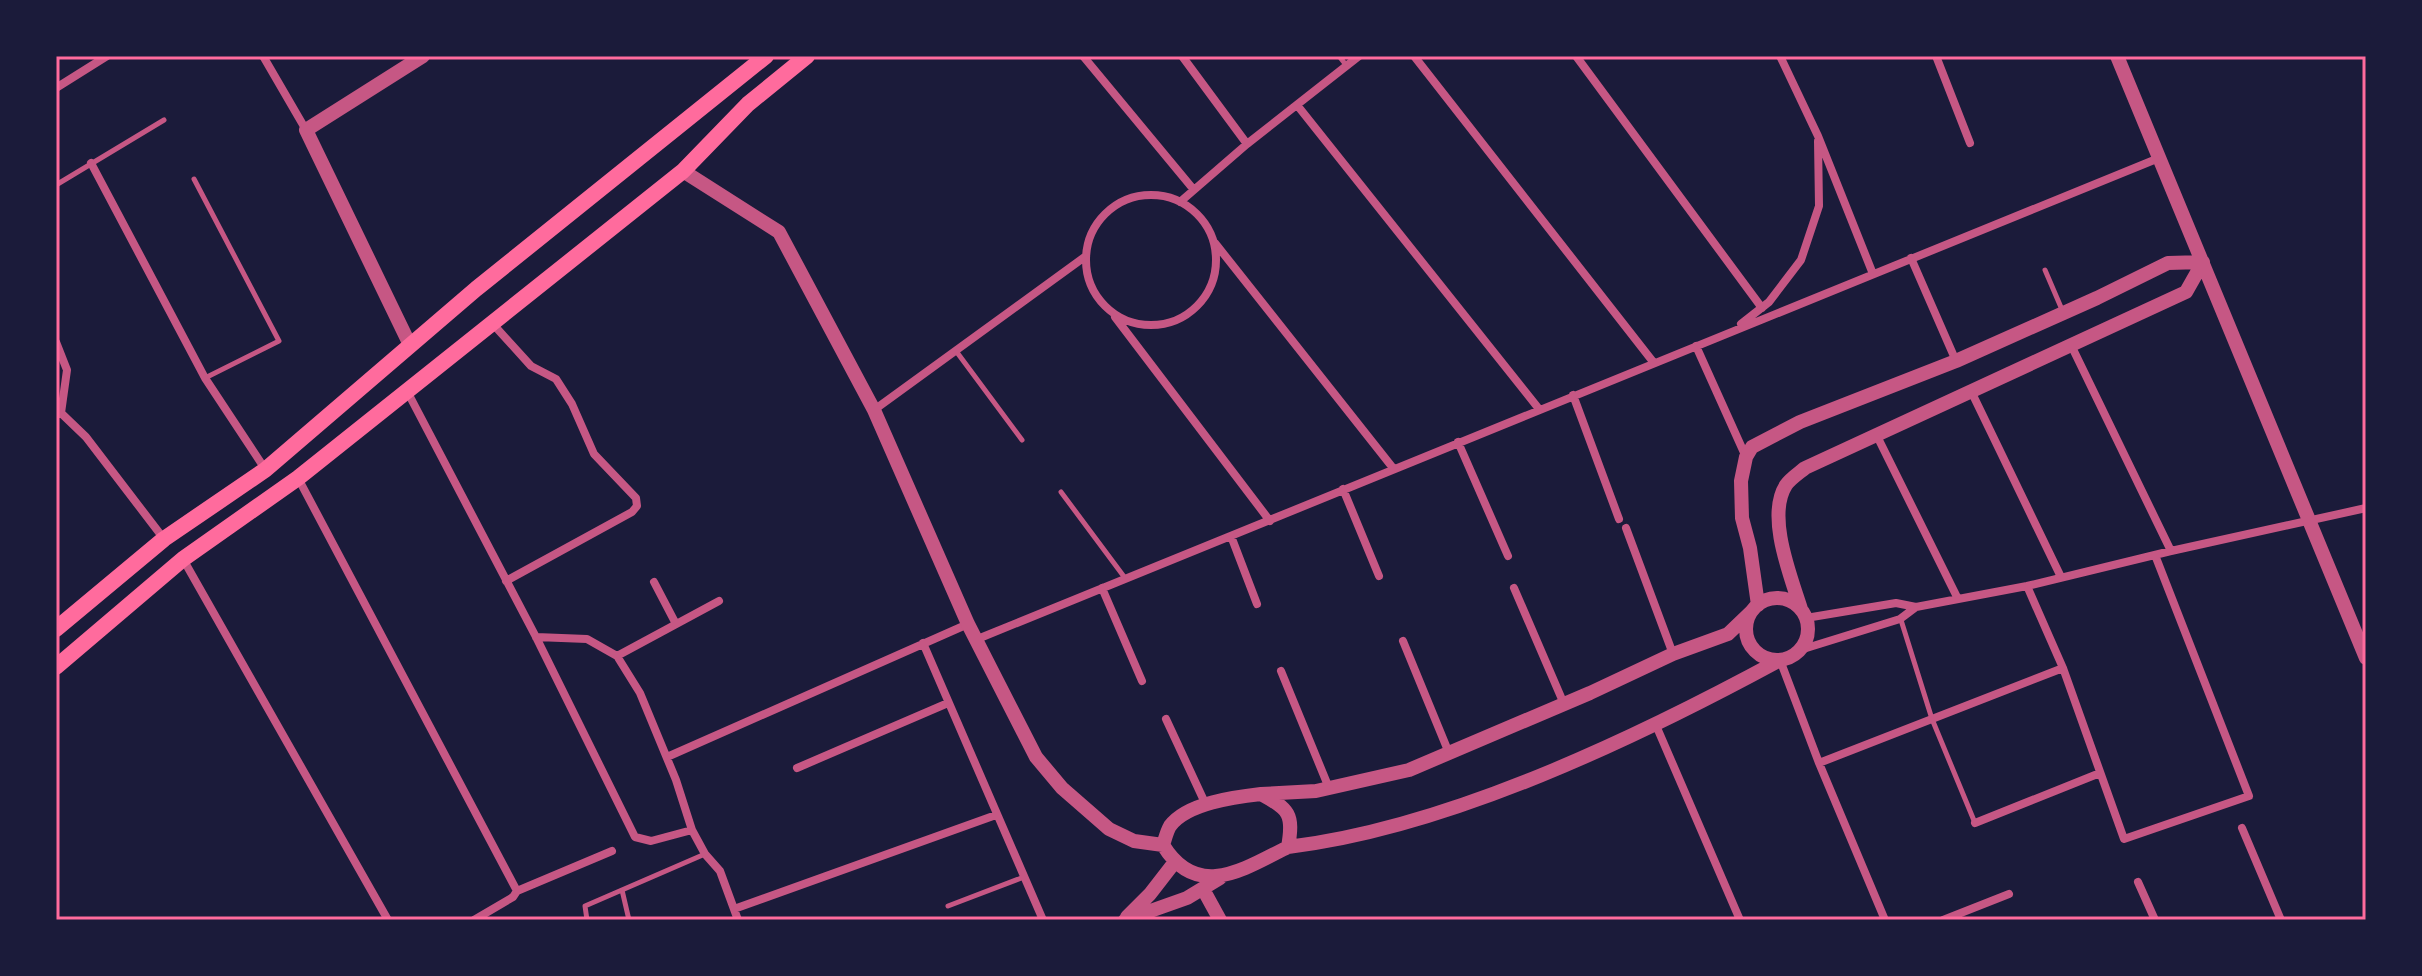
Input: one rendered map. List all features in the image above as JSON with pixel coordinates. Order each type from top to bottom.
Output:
[{"type":"main road","points":[[56,629],[164,539],[265,470],[488,279],[766,56]]},
{"type":"main road","points":[[56,667],[183,559],[298,478],[683,171],[748,104],[807,56]]},
{"type":"main road","points":[[325,457],[310,455],[308,449],[330,415]]},
{"type":"main road","points":[[246,515],[273,485],[274,478],[265,470]]},
{"type":"street","points":[[56,88],[107,56]]},
{"type":"street","points":[[263,56],[306,130],[410,345]]},
{"type":"street","points":[[306,130],[423,56]]},
{"type":"street","points":[[1083,56],[1194,190]]},
{"type":"street","points":[[1182,56],[1247,144]]},
{"type":"street","points":[[1180,202],[1247,144],[1359,56]]},
{"type":"street","points":[[1414,56],[1654,363]]},
{"type":"street","points":[[1576,56],[1762,308]]},
{"type":"street","points":[[1780,56],[1818,136],[1873,274]]},
{"type":"street","points":[[1936,56],[1970,143]]},
{"type":"street","points":[[2117,56],[2366,658]]},
{"type":"street","points":[[1297,105],[1539,409]]},
{"type":"street","points":[[1732,331],[1762,308],[1801,260],[1819,206],[1818,136]]},
{"type":"street","points":[[975,640],[2159,158]]},
{"type":"street","points":[[91,163],[205,378],[265,470]]},
{"type":"street","points":[[683,171],[779,232],[874,410],[975,640],[1036,757],[1062,788],[1109,829],[1134,841],[1163,845]]},
{"type":"street","points":[[1270,521],[1090,284],[1087,243],[1095,224],[1109,209],[1127,199],[1147,194],[1168,197],[1189,206],[1205,222],[1214,243],[1393,468]]},
{"type":"street","points":[[1111,311],[1135,324],[1158,325],[1180,319],[1198,306],[1211,287],[1216,265],[1214,243]]},
{"type":"street","points":[[874,410],[1086,256]]},
{"type":"street","points":[[1911,258],[1956,361]]},
{"type":"street","points":[[1780,660],[1763,657],[1751,645],[1746,628],[1755,609],[1750,548],[1742,518],[1741,481],[1746,457],[1752,447],[1800,422],[1956,361],[2168,263],[2203,262]]},
{"type":"street","points":[[1800,650],[1808,635],[1782,547],[1779,511],[1786,485],[1805,468],[2186,292],[2203,262]]},
{"type":"street","points":[[492,322],[531,366],[556,379],[572,404],[594,454],[636,498],[637,506],[632,512],[506,581]]},
{"type":"street","points":[[56,342],[67,370],[59,414],[86,437],[164,539]]},
{"type":"street","points":[[2071,345],[2171,551]]},
{"type":"street","points":[[1696,346],[1746,457]]},
{"type":"street","points":[[407,391],[536,637],[635,837],[651,841],[692,830]]},
{"type":"street","points":[[1971,391],[2061,577]]},
{"type":"street","points":[[1573,395],[1619,519]]},
{"type":"street","points":[[1876,434],[1957,597]]},
{"type":"street","points":[[1458,442],[1508,556]]},
{"type":"street","points":[[298,478],[517,891]]},
{"type":"street","points":[[1343,489],[1379,576]]},
{"type":"street","points":[[1125,920],[1187,898],[1225,875],[1288,847],[1348,837],[1494,793],[1655,723],[1800,650],[1900,619],[1916,607],[2027,586],[2366,508]]},
{"type":"street","points":[[1626,528],[1673,654]]},
{"type":"street","points":[[1231,536],[1257,604]]},
{"type":"street","points":[[2027,586],[2063,668],[2124,839],[2249,796],[2155,555]]},
{"type":"street","points":[[183,559],[388,920]]},
{"type":"street","points":[[654,582],[676,624]]},
{"type":"street","points":[[1102,588],[1142,681]]},
{"type":"street","points":[[1514,588],[1564,704]]},
{"type":"street","points":[[1163,845],[1170,826],[1184,814],[1222,799],[1329,788],[1409,770],[1673,654],[1728,634],[1755,609],[1775,598],[1793,603],[1803,614]]},
{"type":"street","points":[[617,656],[719,601]]},
{"type":"street","points":[[1803,614],[1896,603],[1916,607]]},
{"type":"street","points":[[667,757],[968,624]]},
{"type":"street","points":[[536,637],[587,639],[617,656],[640,693],[667,757],[692,830],[705,854],[720,871],[738,920]]},
{"type":"street","points":[[1403,641],[1449,753]]},
{"type":"street","points":[[923,643],[1043,920]]},
{"type":"street","points":[[1780,660],[1819,763],[1885,920]]},
{"type":"street","points":[[1819,763],[2063,668]]},
{"type":"street","points":[[1281,671],[1329,788]]},
{"type":"street","points":[[797,768],[948,703]]},
{"type":"street","points":[[1166,719],[1206,806]]},
{"type":"street","points":[[1655,723],[1740,920]]},
{"type":"street","points":[[1975,823],[2100,773]]},
{"type":"street","points":[[1261,794],[1283,805],[1290,815],[1292,829],[1288,847]]},
{"type":"street","points":[[734,909],[996,815]]},
{"type":"street","points":[[2242,828],[2281,920]]},
{"type":"street","points":[[1163,845],[1174,863],[1193,873],[1208,877],[1225,875]]},
{"type":"street","points":[[474,920],[513,897],[517,891],[612,851]]},
{"type":"street","points":[[1125,920],[1174,863]]},
{"type":"street","points":[[2138,882],[2155,920]]},
{"type":"street","points":[[1203,889],[1220,920]]},
{"type":"street","points":[[1943,920],[2009,894]]},
{"type":"lane","points":[[1339,56],[1347,66]]},
{"type":"lane","points":[[56,185],[164,120]]},
{"type":"lane","points":[[194,179],[279,341],[205,378]]},
{"type":"lane","points":[[2045,270],[2064,313]]},
{"type":"lane","points":[[955,351],[1022,440]]},
{"type":"lane","points":[[1061,492],[1125,578]]},
{"type":"lane","points":[[1900,619],[1932,719],[1975,823]]},
{"type":"lane","points":[[587,920],[585,906],[705,854]]},
{"type":"lane","points":[[948,906],[1024,877]]},
{"type":"lane","points":[[622,890],[629,920]]}]
